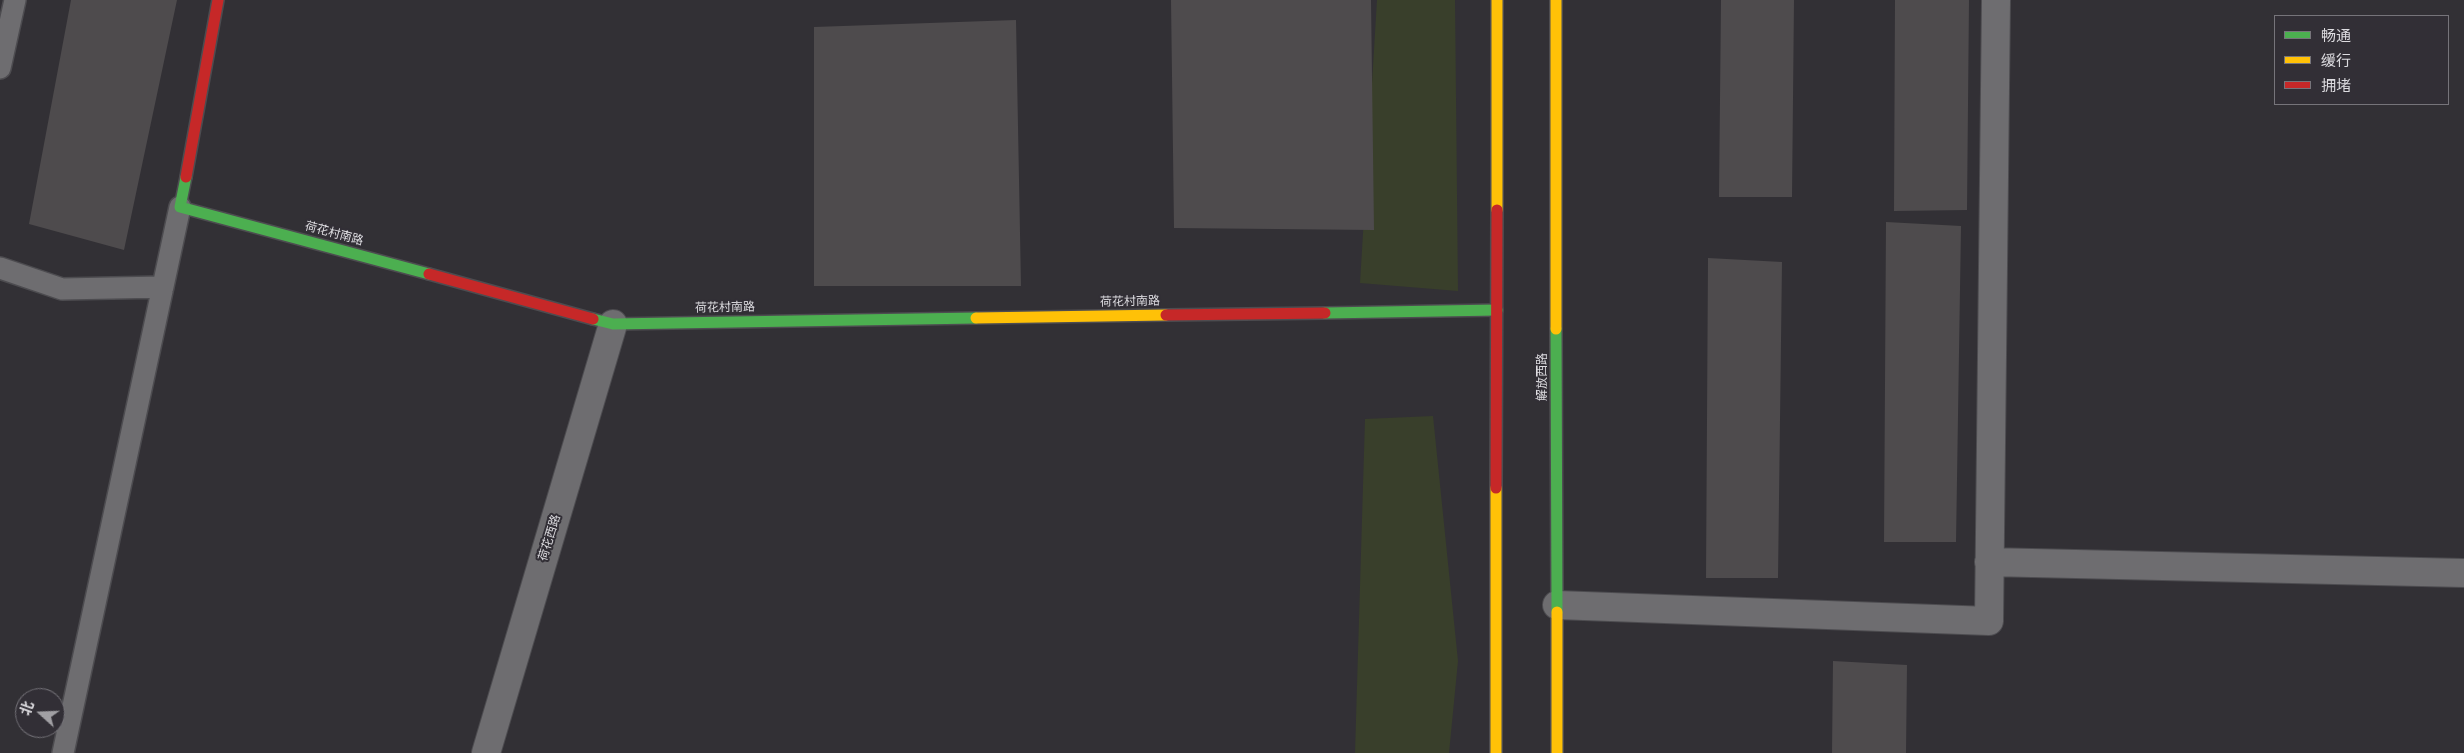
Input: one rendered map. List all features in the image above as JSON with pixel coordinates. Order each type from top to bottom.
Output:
[{"type":"street","points":[[180,207],[218,0]]},
{"type":"street","points":[[1496,753],[1497,0]]},
{"type":"street","name":"解放西路","points":[[1556,0],[1557,753]]},
{"type":"street","points":[[1557,605],[1989,621],[1996,0]]},
{"type":"street","name":"荷花村南路","points":[[180,207],[613,324],[1497,310]]},
{"type":"street","name":"荷花西路","points":[[486,753],[613,324]]},
{"type":"street","points":[[1989,562],[2464,573]]},
{"type":"lane","points":[[0,68],[15,0]]},
{"type":"lane","points":[[63,753],[180,207]]},
{"type":"lane","points":[[0,268],[62,289],[163,287]]},
{"type":"green space","points":[[1377,0],[1455,0],[1458,291],[1360,283]]},
{"type":"green space","points":[[1433,416],[1458,661],[1449,753],[1355,753],[1365,419]]},
{"type":"building","points":[[71,0],[177,0],[124,250],[29,224]]},
{"type":"building","points":[[1171,0],[1371,0],[1374,230],[1174,228]]},
{"type":"building","points":[[1721,0],[1794,0],[1792,197],[1719,197]]},
{"type":"building","points":[[1895,0],[1969,0],[1967,210],[1894,211]]},
{"type":"building","points":[[1016,20],[1021,286],[814,286],[814,27]]},
{"type":"building","points":[[1886,222],[1961,226],[1956,542],[1884,542]]},
{"type":"building","points":[[1708,258],[1782,262],[1778,578],[1706,578]]},
{"type":"building","points":[[1833,661],[1907,665],[1906,753],[1832,753]]},
{"type":"traffic: fast","points":[[186,177],[180,207],[429,274]]},
{"type":"traffic: fast","points":[[1325,313],[1497,310]]},
{"type":"traffic: fast","points":[[593,319],[613,324],[976,318]]},
{"type":"traffic: fast","points":[[1556,329],[1557,612]]},
{"type":"traffic: slow","points":[[1497,0],[1497,210]]},
{"type":"traffic: slow","points":[[1556,0],[1556,329]]},
{"type":"traffic: slow","points":[[976,318],[1166,315]]},
{"type":"traffic: slow","points":[[1496,488],[1496,753]]},
{"type":"traffic: slow","points":[[1557,612],[1557,753]]},
{"type":"traffic: jam","points":[[186,177],[218,0]]},
{"type":"traffic: jam","points":[[1496,488],[1497,210]]},
{"type":"traffic: jam","points":[[429,274],[593,319]]},
{"type":"traffic: jam","points":[[1166,315],[1325,313]]}]
